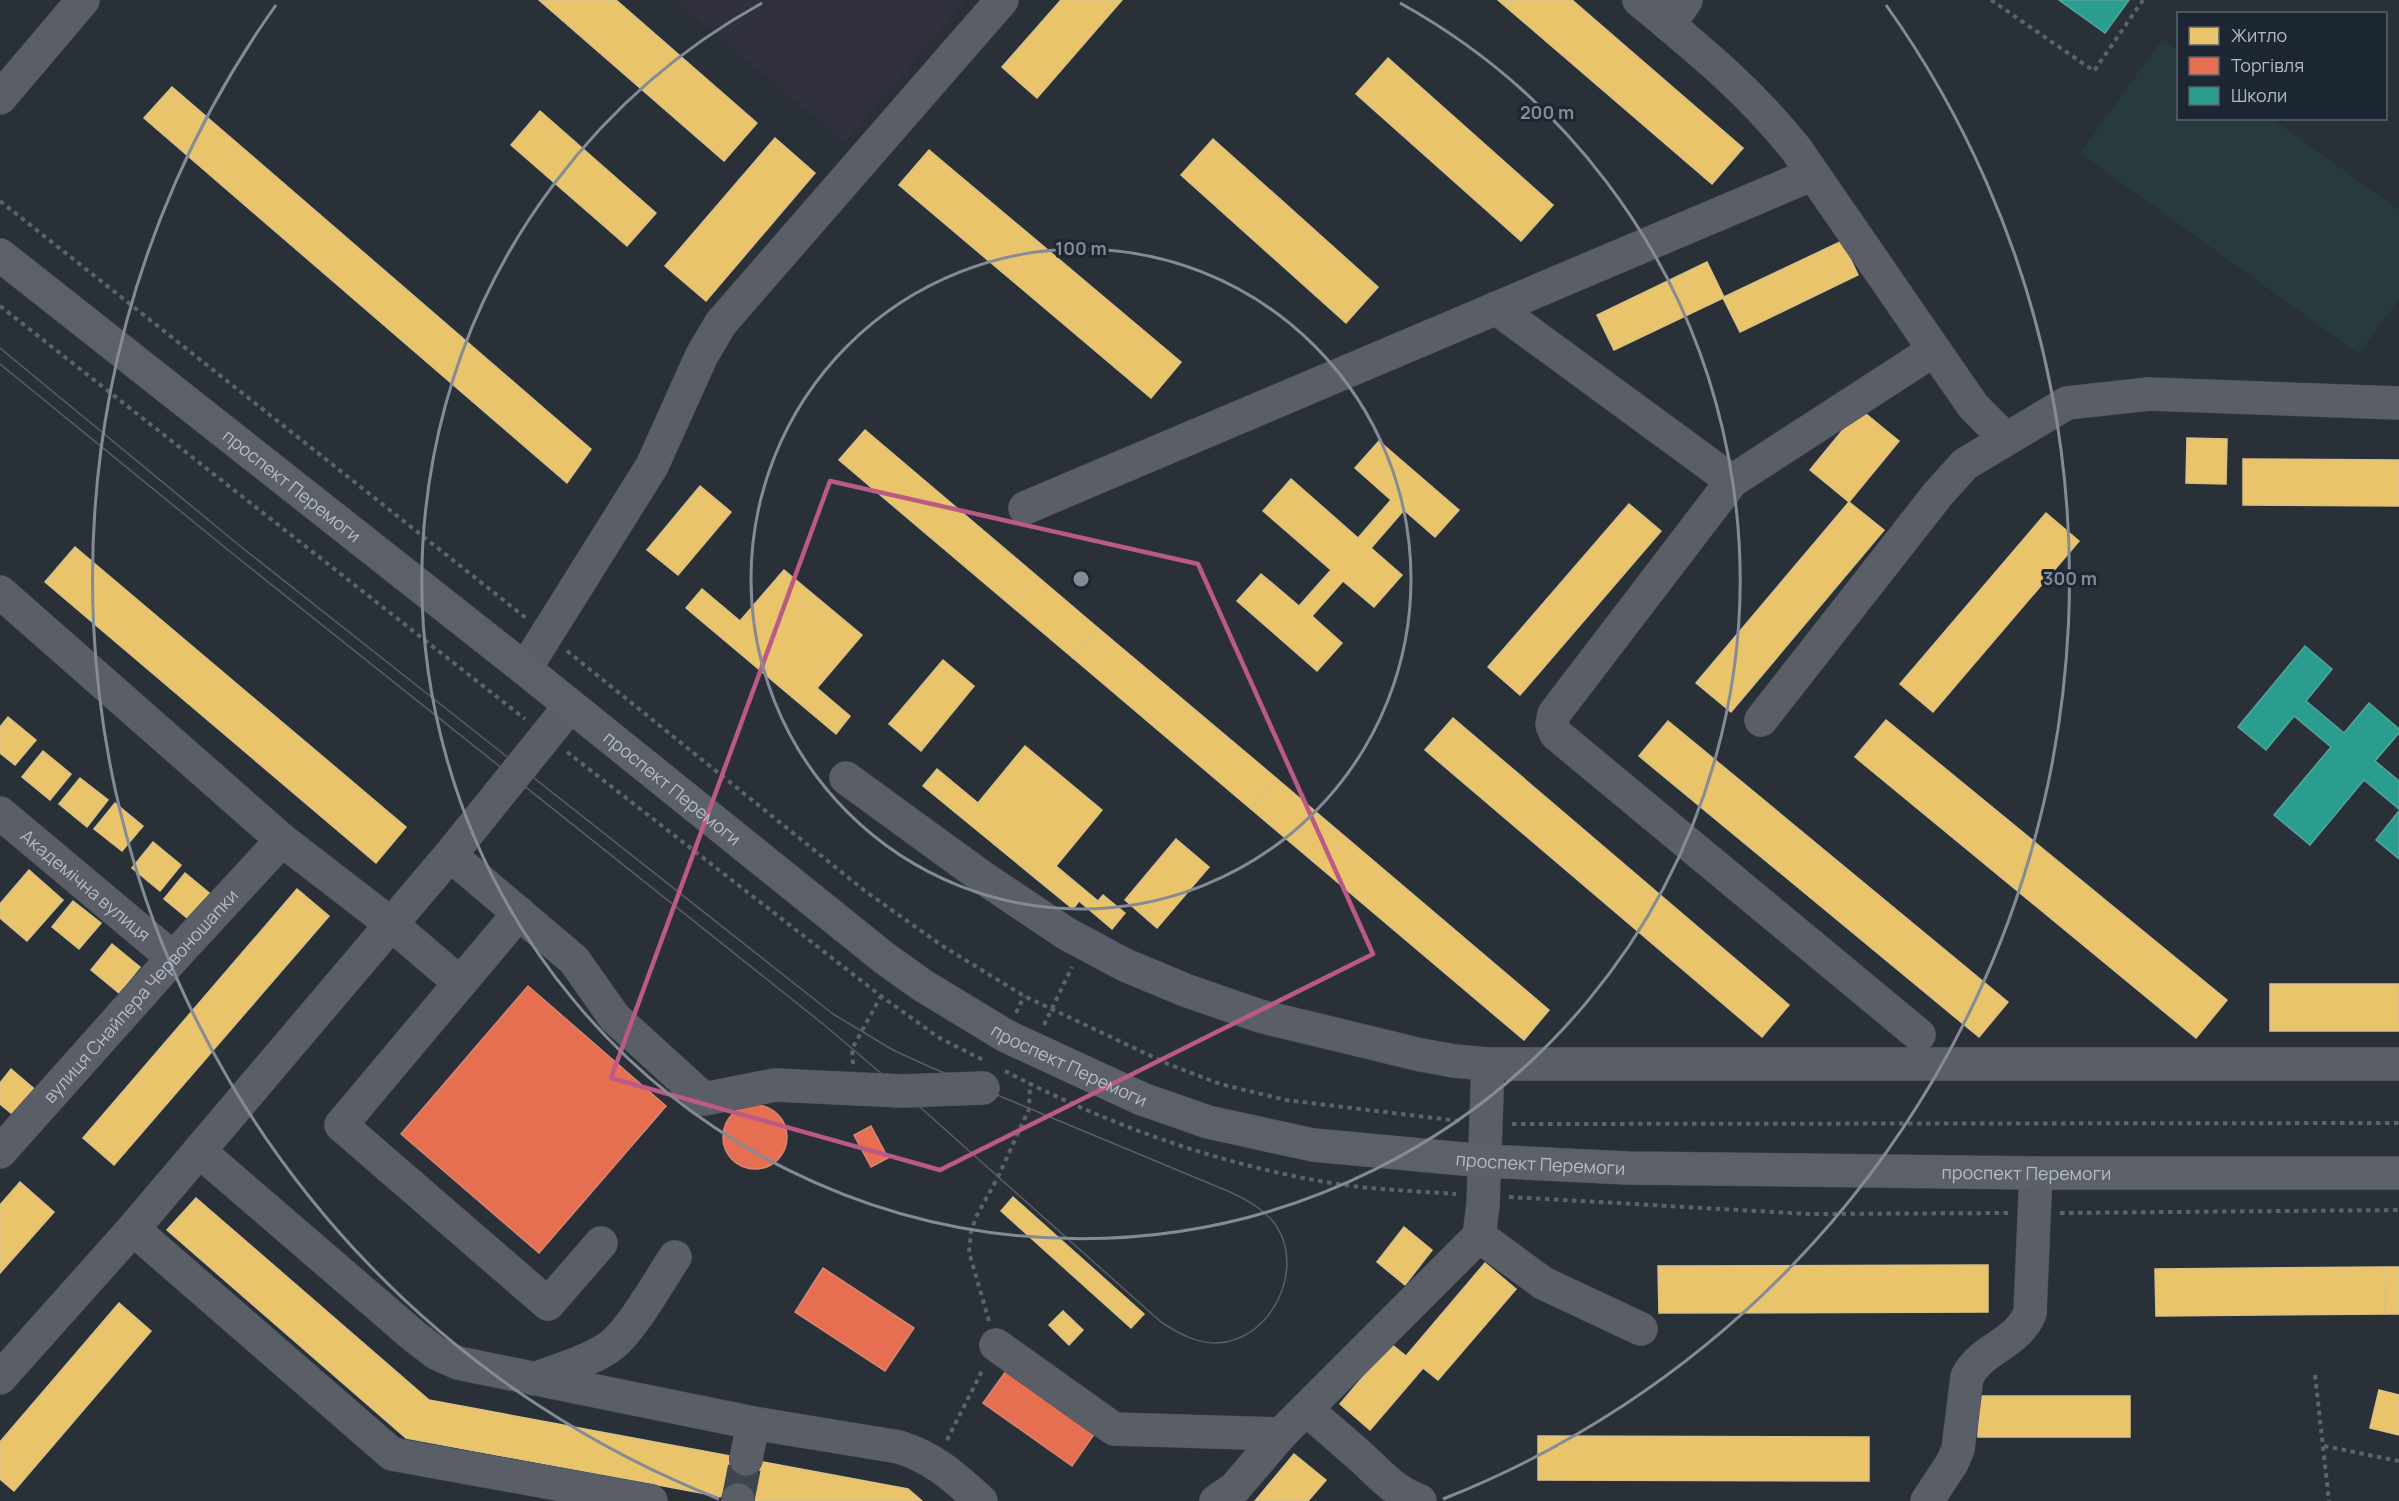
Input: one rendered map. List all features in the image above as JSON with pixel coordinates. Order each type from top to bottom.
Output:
[{"type":"main road","name":"проспект Перемоги","points":[[0,255],[922,986],[1032,1049],[1142,1099],[1208,1122],[1313,1145],[1485,1161],[1626,1168],[2036,1173],[2399,1173]]},
{"type":"street","points":[[0,98],[83,0]]},
{"type":"street","points":[[525,669],[652,466],[702,355],[721,323],[1002,0]]},
{"type":"street","points":[[1639,0],[1678,12],[1736,82],[1768,114],[1813,174],[1973,406],[2006,439]]},
{"type":"street","points":[[1025,508],[1813,174]]},
{"type":"street","points":[[1496,308],[1732,481]]},
{"type":"street","points":[[1918,1035],[1556,734],[1552,725],[1554,714],[1732,481],[1934,350]]},
{"type":"street","points":[[1761,720],[1938,494],[1965,464],[2067,403],[2149,394],[2399,403]]},
{"type":"street","points":[[0,592],[282,840],[391,924],[460,983]]},
{"type":"street","points":[[0,1378],[133,1229],[450,855],[570,706]]},
{"type":"street","points":[[846,778],[982,877],[1083,944],[1125,965],[1185,990],[1260,1016],[1421,1055],[1488,1064],[2399,1064]]},
{"type":"street","name":"Академічна вулиця","points":[[0,813],[173,958]]},
{"type":"street","name":"вулиця Снайпера Червоношапки","points":[[0,1152],[282,840]]},
{"type":"street","points":[[450,855],[574,960],[615,1018],[704,1099],[775,1085],[902,1091],[983,1088]]},
{"type":"street","points":[[519,913],[341,1125],[548,1304],[601,1243]]},
{"type":"street","points":[[1216,1501],[1236,1488],[1281,1434],[1479,1236],[1485,1161],[1488,1064]]},
{"type":"street","points":[[199,1151],[414,1336],[436,1353],[458,1363],[753,1424],[899,1447],[919,1453],[936,1462],[981,1501]]},
{"type":"street","points":[[1927,1501],[1952,1463],[1958,1449],[1967,1377],[1972,1368],[2017,1334],[2026,1323],[2030,1313],[2036,1173]]},
{"type":"street","points":[[133,1229],[392,1454],[651,1501]]},
{"type":"street","points":[[1479,1236],[1543,1284],[1641,1329]]},
{"type":"street","points":[[535,1379],[582,1361],[611,1346],[624,1334],[675,1257]]},
{"type":"street","points":[[996,1346],[1114,1428],[1281,1434]]},
{"type":"street","points":[[1306,1409],[1391,1487],[1420,1501]]},
{"type":"street","points":[[746,1459],[753,1424]]},
{"type":"path","points":[[1991,0],[2094,71],[2143,0]]},
{"type":"path","points":[[0,201],[866,891],[968,962],[1050,1010],[1168,1064],[1220,1083],[1286,1100],[1486,1124],[2399,1123]]},
{"type":"path","points":[[936,1462],[996,1346],[969,1252],[971,1232],[976,1217],[998,1177],[1029,1108],[1032,1049],[1083,944]]},
{"type":"path","points":[[854,1089],[852,1049],[881,996]]},
{"type":"path","points":[[2316,1375],[2329,1501]]},
{"type":"path","points":[[2324,1446],[2399,1461]]},
{"type":"highlighted area","points":[[830,481],[1198,564],[1373,954],[940,1170],[611,1078]]},
{"type":"shaded area","points":[[675,0],[966,0],[845,143]]},
{"type":"green space","points":[[2162,40],[2177,50],[2177,120],[2273,120],[2399,210],[2399,299],[2359,354],[2080,153]]},
{"type":"building: Житло","points":[[539,0],[616,0],[757,123],[724,161]]},
{"type":"building: Житло","points":[[1061,0],[1122,0],[1037,98],[1002,67]]},
{"type":"building: Житло","points":[[1498,0],[1572,0],[1743,148],[1712,184]]},
{"type":"building: Житло","points":[[1388,58],[1553,205],[1521,241],[1356,94]]},
{"type":"building: Житло","points":[[172,87],[591,449],[567,483],[144,118]]},
{"type":"building: Житло","points":[[540,111],[656,213],[627,246],[511,145]]},
{"type":"building: Житло","points":[[775,138],[815,173],[706,301],[665,266]]},
{"type":"building: Житло","points":[[1213,139],[1378,287],[1346,323],[1181,175]]},
{"type":"building: Житло","points":[[929,150],[1181,362],[1151,398],[899,185]]},
{"type":"building: Житло","points":[[1842,241],[1858,275],[1740,332],[1723,298],[1614,350],[1597,315],[1707,262],[1724,297]]},
{"type":"building: Житло","points":[[1860,409],[1899,441],[1849,502],[1810,470]]},
{"type":"building: Житло","points":[[865,430],[1098,628],[1073,658],[839,460]]},
{"type":"building: Житло","points":[[2187,438],[2227,439],[2226,484],[2186,483]]},
{"type":"building: Житло","points":[[1379,441],[1459,510],[1435,537],[1404,510],[1371,548],[1402,575],[1374,607],[1343,581],[1312,616],[1342,643],[1317,671],[1237,601],[1261,574],[1299,606],[1331,570],[1263,511],[1291,479],[1358,538],[1391,500],[1355,468]]},
{"type":"building: Житло","points":[[2243,459],[2399,460],[2399,506],[2243,505]]},
{"type":"building: Житло","points":[[700,486],[731,512],[678,575],[647,550]]},
{"type":"building: Житло","points":[[1849,502],[1884,530],[1731,712],[1696,683]]},
{"type":"building: Житло","points":[[1629,504],[1661,531],[1520,695],[1488,667]]},
{"type":"building: Житло","points":[[2046,513],[2079,541],[1933,712],[1900,684]]},
{"type":"building: Житло","points":[[75,547],[406,827],[376,863],[45,582]]},
{"type":"building: Житло","points":[[784,570],[862,635],[817,688],[850,716],[836,734],[686,608],[702,589],[740,621]]},
{"type":"building: Житло","points":[[1098,628],[1276,778],[1251,809],[1073,658]]},
{"type":"building: Житло","points":[[943,660],[974,686],[921,751],[889,724]]},
{"type":"building: Житло","points":[[8,717],[36,740],[15,765],[0,753],[0,727]]},
{"type":"building: Житло","points":[[1453,718],[1789,1005],[1762,1037],[1425,750]]},
{"type":"building: Житло","points":[[1886,720],[2227,1000],[2196,1038],[1855,757]]},
{"type":"building: Житло","points":[[1668,721],[2008,1002],[1979,1037],[1639,756]]},
{"type":"building: Житло","points":[[1025,746],[1102,810],[1056,866],[1098,901],[1103,895],[1125,913],[1112,929],[1079,901],[1073,909],[923,786],[937,769],[978,803]]},
{"type":"building: Житло","points":[[43,751],[71,774],[50,800],[22,777]]},
{"type":"building: Житло","points":[[80,778],[108,800],[87,827],[59,804]]},
{"type":"building: Житло","points":[[1276,778],[1549,1010],[1524,1040],[1251,809]]},
{"type":"building: Житло","points":[[115,803],[143,826],[122,851],[94,829]]},
{"type":"building: Житло","points":[[1176,839],[1209,867],[1157,928],[1125,900]]},
{"type":"building: Житло","points":[[153,842],[181,865],[160,891],[132,868]]},
{"type":"building: Житло","points":[[29,870],[63,900],[27,941],[0,918],[0,904]]},
{"type":"building: Житло","points":[[185,873],[213,896],[192,922],[164,899]]},
{"type":"building: Житло","points":[[297,889],[329,916],[114,1165],[83,1138]]},
{"type":"building: Житло","points":[[73,901],[101,923],[79,949],[52,927]]},
{"type":"building: Житло","points":[[112,944],[140,967],[119,993],[91,970]]},
{"type":"building: Житло","points":[[2270,984],[2399,984],[2399,1031],[2270,1031]]},
{"type":"building: Житло","points":[[11,1069],[38,1092],[17,1118],[0,1104],[0,1083]]},
{"type":"building: Житло","points":[[20,1182],[54,1212],[0,1273],[0,1205]]},
{"type":"building: Житло","points":[[1013,1197],[1144,1314],[1131,1328],[1001,1211]]},
{"type":"building: Житло","points":[[196,1198],[429,1400],[908,1489],[922,1501],[744,1501],[406,1438],[167,1230]]},
{"type":"building: Житло","points":[[1404,1227],[1432,1250],[1405,1285],[1377,1262]]},
{"type":"building: Житло","points":[[1485,1263],[1516,1289],[1438,1380],[1423,1368],[1370,1430],[1340,1404],[1391,1344],[1406,1356]]},
{"type":"building: Житло","points":[[1988,1265],[1988,1312],[1659,1313],[1658,1266]]},
{"type":"building: Житло","points":[[2384,1267],[2399,1267],[2399,1314],[2385,1314]]},
{"type":"building: Житло","points":[[2384,1267],[2385,1314],[2156,1316],[2155,1269]]},
{"type":"building: Житло","points":[[119,1303],[151,1331],[14,1491],[0,1479],[0,1442]]},
{"type":"building: Житло","points":[[1063,1311],[1083,1330],[1069,1345],[1049,1325]]},
{"type":"building: Житло","points":[[2379,1390],[2399,1395],[2399,1435],[2370,1428]]},
{"type":"building: Житло","points":[[1978,1396],[2130,1396],[2130,1437],[1978,1437]]},
{"type":"building: Житло","points":[[1538,1436],[1869,1437],[1869,1481],[1538,1480]]},
{"type":"building: Житло","points":[[1294,1454],[1326,1480],[1308,1501],[1255,1501]]},
{"type":"building: Торгівля","points":[[528,986],[666,1106],[539,1253],[401,1134]]},
{"type":"building: Торгівля","points":[[755,1105],[773,1111],[781,1119],[787,1137],[781,1155],[773,1163],[755,1169],[737,1163],[729,1155],[723,1137],[729,1119],[737,1111]]},
{"type":"building: Торгівля","points":[[871,1126],[888,1158],[871,1167],[854,1135]]},
{"type":"building: Торгівля","points":[[823,1268],[914,1328],[885,1371],[795,1312]]},
{"type":"building: Торгівля","points":[[1006,1371],[1095,1433],[1072,1466],[983,1403]]},
{"type":"building: Школи","points":[[2059,0],[2129,0],[2105,33]]},
{"type":"building: Школи","points":[[2305,646],[2332,669],[2306,701],[2344,733],[2369,703],[2399,729],[2399,733],[2375,761],[2399,781],[2399,809],[2364,780],[2310,845],[2274,815],[2331,747],[2294,716],[2266,750],[2238,727]]},
{"type":"building: Школи","points":[[2399,811],[2399,859],[2376,840]]},
{"type":"tunnel","points":[[738,1500],[746,1459]]},
{"type":"tram line","points":[[0,348],[240,546],[833,1014],[893,1050],[930,1067],[1230,1192],[1262,1211],[1277,1227],[1285,1245],[1287,1264],[1284,1283],[1277,1301],[1266,1317],[1252,1331],[1235,1340],[1216,1343],[1194,1339],[1161,1322],[902,1091],[823,1024],[233,554],[0,364]]}]
